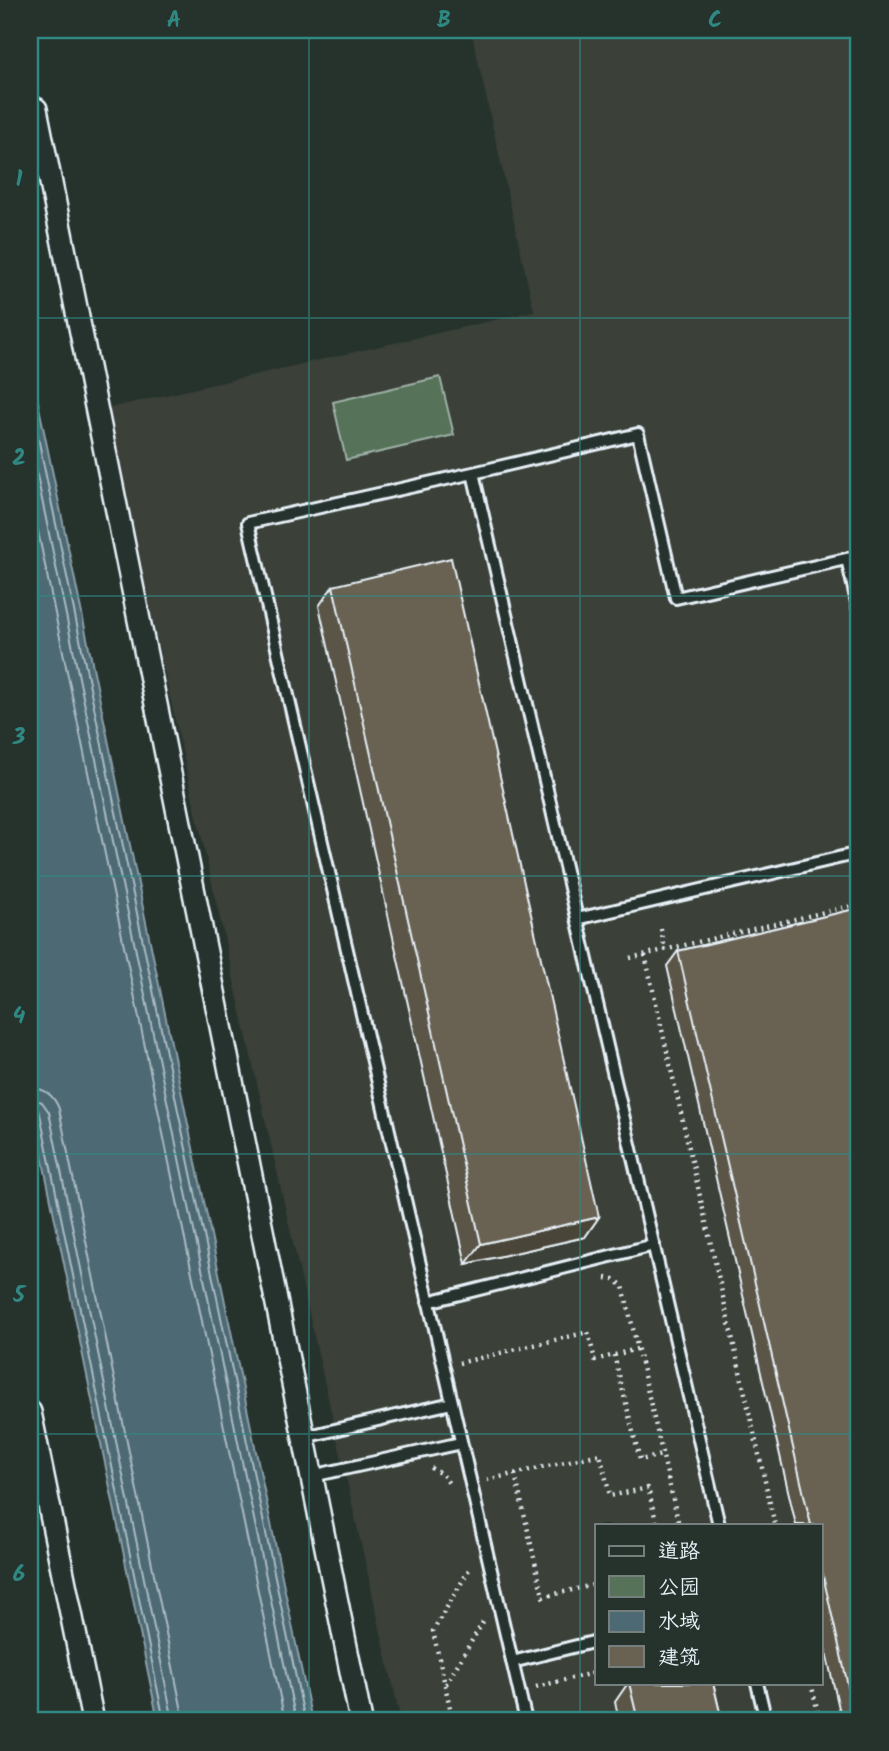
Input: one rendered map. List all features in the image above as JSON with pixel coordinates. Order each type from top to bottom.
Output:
[{"type":"street","points":[[33,110],[361,1721]]},
{"type":"street","points":[[30,1412],[93,1721]]},
{"type":"lane","points":[[526,1721],[248,523],[638,434],[676,598],[859,556]]},
{"type":"lane","points":[[473,473],[719,1524]]},
{"type":"lane","points":[[847,559],[859,611]]},
{"type":"lane","points":[[577,919],[859,853]]},
{"type":"lane","points":[[428,1302],[654,1245]]},
{"type":"lane","points":[[304,1437],[452,1403]]},
{"type":"lane","points":[[312,1476],[461,1443]]},
{"type":"lane","points":[[512,1662],[595,1641]]},
{"type":"lane","points":[[757,1684],[766,1721]]},
{"type":"path","points":[[630,958],[859,904]]},
{"type":"path","points":[[661,929],[666,950]]},
{"type":"path","points":[[645,955],[775,1524]]},
{"type":"path","points":[[601,1278],[614,1279],[623,1286],[678,1524]]},
{"type":"path","points":[[458,1363],[588,1332],[595,1360],[637,1349]]},
{"type":"path","points":[[456,1351],[461,1376]]},
{"type":"path","points":[[614,1355],[640,1460],[662,1455]]},
{"type":"path","points":[[485,1480],[600,1454],[610,1496],[648,1488],[657,1524]]},
{"type":"path","points":[[424,1466],[443,1475],[453,1492]]},
{"type":"path","points":[[515,1474],[544,1597],[595,1584]]},
{"type":"path","points":[[453,1721],[433,1631],[470,1568],[473,1581]]},
{"type":"path","points":[[445,1685],[483,1622],[486,1634]]},
{"type":"path","points":[[538,1699],[536,1688],[595,1673]]},
{"type":"path","points":[[811,1684],[820,1721]]},
{"type":"shaded area","points":[[491,30],[859,30],[859,1721],[401,1721],[105,409],[534,311],[472,34]]},
{"type":"green space","points":[[440,377],[454,435],[346,460],[333,402]]},
{"type":"water","points":[[30,364],[312,1721],[158,1721],[30,1098]]},
{"type":"building","points":[[451,558],[599,1217],[481,1244],[333,586]]},
{"type":"building","points":[[859,908],[859,1721],[856,1721],[822,1571],[822,1524],[811,1524],[678,951]]},
{"type":"building","points":[[629,1684],[713,1684],[722,1721],[638,1721]]}]
